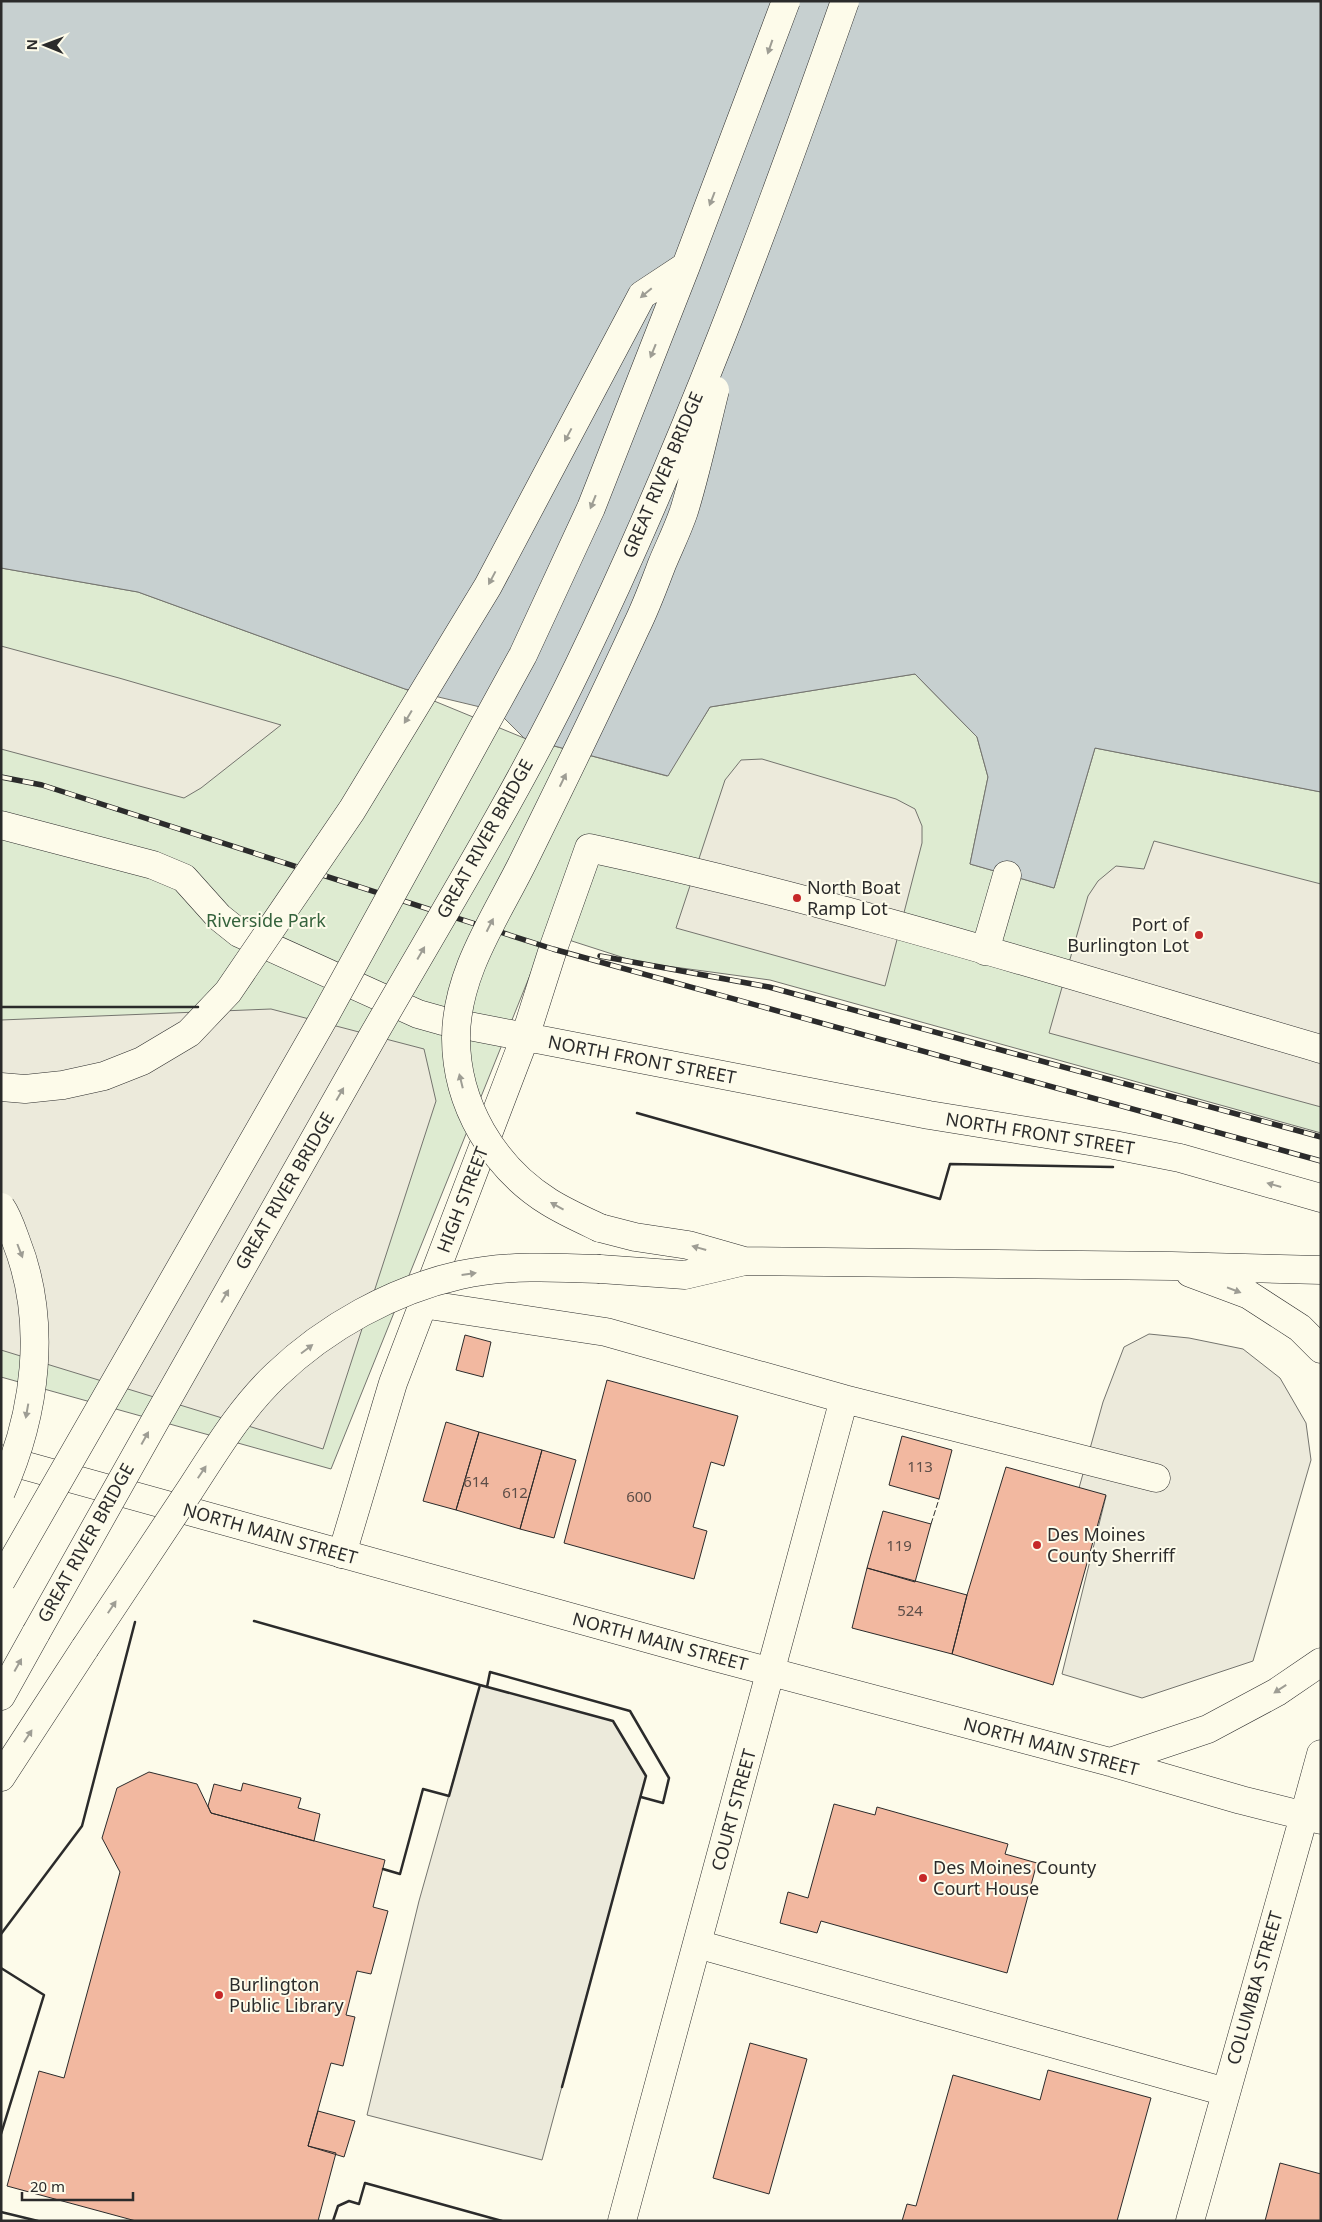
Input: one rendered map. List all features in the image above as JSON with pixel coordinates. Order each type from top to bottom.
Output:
[{"type":"main road","points":[[1,1581],[326,1014],[523,656],[591,508],[686,266],[786,1]]},
{"type":"main road","name":"GREAT RIVER BRIDGE","points":[[1,1696],[284,1193],[497,821],[574,675],[660,486],[741,289],[782,180],[845,1]]},
{"type":"main road","points":[[1,1087],[25,1089],[63,1085],[104,1076],[142,1060],[189,1033],[228,992],[352,810],[488,586],[642,295],[686,266]]},
{"type":"main road","points":[[741,289],[683,512],[638,624],[523,863],[478,948],[459,1003],[456,1037],[458,1069],[465,1099],[476,1126],[500,1158],[522,1181],[547,1201],[600,1228],[635,1237],[688,1245],[745,1261]]},
{"type":"main road","name":"NORTH FRONT STREET","points":[[1,825],[153,865],[184,878],[219,917],[248,936],[418,1014],[443,1021],[929,1115],[1114,1145],[1180,1158],[1321,1198]]},
{"type":"main road","name":"HIGH STREET","points":[[342,1554],[392,1383],[525,1037],[553,949],[589,848],[719,877],[986,951]]},
{"type":"main road","points":[[1007,875],[986,951],[1321,1049]]},
{"type":"main road","points":[[1,1207],[25,1263],[34,1310],[35,1360],[26,1418],[9,1476],[1,1492]]},
{"type":"main road","points":[[1,1777],[237,1420],[275,1376],[326,1335],[383,1302],[421,1286],[462,1275],[504,1269],[600,1268],[685,1275],[745,1261],[1172,1266],[1321,1270]]},
{"type":"main road","points":[[1172,1266],[1249,1295],[1300,1328],[1321,1349]]},
{"type":"main road","points":[[422,1304],[606,1332],[844,1399],[1156,1478]]},
{"type":"main road","name":"COURT STREET","points":[[622,2221],[844,1399]]},
{"type":"main road","name":"NORTH MAIN STREET","points":[[1,1459],[769,1671],[1312,1818]]},
{"type":"main road","points":[[1110,1762],[1208,1728],[1277,1692],[1321,1662]]},
{"type":"main road","name":"COLUMBIA STREET","points":[[1190,2221],[1226,2092],[1312,1818],[1321,1754]]},
{"type":"main road","points":[[698,1944],[1226,2092]]},
{"type":"green space","name":"Riverside Park","points":[[1,568],[138,592],[405,689],[524,738],[667,776],[710,707],[915,674],[977,737],[988,777],[970,864],[1054,888],[1095,748],[1321,792],[1321,1133],[770,980],[637,962],[547,933],[331,1469],[1,1377]]},
{"type":"shaded area","points":[[1,1],[1321,1],[1321,792],[1095,748],[1054,888],[970,864],[988,777],[977,737],[915,674],[710,707],[668,776],[524,738],[497,711],[405,689],[138,592],[1,568]]},
{"type":"shaded area","points":[[1,646],[281,725],[201,788],[184,798],[1,749]]},
{"type":"shaded area","name":"North Boat Ramp Lot","points":[[762,759],[896,799],[915,809],[922,826],[922,843],[885,986],[676,928],[725,780],[741,760]]},
{"type":"shaded area","name":"Port of Burlington Lot","points":[[1154,841],[1321,884],[1321,1107],[1049,1033],[1088,896],[1098,881],[1116,866],[1144,869]]},
{"type":"shaded area","points":[[271,1009],[424,1049],[436,1101],[323,1449],[1,1350],[1,1020]]},
{"type":"shaded area","points":[[1149,1334],[1189,1338],[1243,1349],[1280,1378],[1306,1423],[1311,1460],[1253,1661],[1142,1698],[1062,1674],[1106,1496],[1079,1488],[1103,1402],[1124,1347]]},
{"type":"shaded area","points":[[480,1685],[613,1721],[646,1776],[542,2160],[367,2115],[419,1901]]},
{"type":"building","points":[[465,1335],[491,1342],[483,1377],[456,1370]]},
{"type":"building","points":[[607,1380],[738,1416],[724,1466],[711,1462],[693,1527],[707,1531],[694,1579],[564,1543]]},
{"type":"building","points":[[446,1422],[479,1432],[456,1510],[423,1501]]},
{"type":"building","points":[[479,1432],[542,1450],[520,1529],[456,1510]]},
{"type":"building","points":[[902,1436],[952,1450],[939,1499],[889,1485]]},
{"type":"building","points":[[542,1450],[576,1460],[554,1538],[520,1529]]},
{"type":"building","name":"Des Moines County Sherriff","points":[[1006,1467],[1106,1495],[1053,1685],[952,1654],[967,1595]]},
{"type":"building","points":[[883,1511],[931,1524],[915,1582],[867,1568]]},
{"type":"building","points":[[867,1568],[967,1595],[952,1654],[852,1628]]},
{"type":"building","name":"Burlington Public Library","points":[[149,1772],[197,1784],[211,1813],[385,1860],[373,1907],[388,1911],[371,1974],[357,1971],[346,2015],[355,2017],[343,2066],[331,2063],[308,2146],[336,2153],[318,2221],[136,2221],[7,2186],[39,2071],[64,2078],[120,1872],[102,1838],[117,1788]]},
{"type":"building","points":[[243,1783],[301,1798],[298,1808],[320,1814],[314,1841],[211,1813],[208,1806],[214,1784],[241,1791]]},
{"type":"building","name":"Des Moines County Court House","points":[[834,1804],[875,1815],[877,1807],[1008,1844],[1005,1854],[1037,1863],[1007,1973],[821,1921],[817,1933],[780,1923],[788,1892],[808,1898]]},
{"type":"building","points":[[750,2043],[807,2059],[769,2194],[713,2178]]},
{"type":"building","points":[[1048,2070],[1151,2098],[1117,2221],[902,2221],[907,2204],[916,2206],[953,2075],[1040,2100]]},
{"type":"building","points":[[318,2111],[355,2121],[344,2157],[308,2146]]},
{"type":"building","points":[[1280,2163],[1321,2174],[1321,2221],[1265,2221]]},
{"type":"railway","points":[[1,777],[42,785],[553,949],[1321,1161]]},
{"type":"railway","points":[[600,956],[769,987],[1321,1137]]},
{"type":"fence","points":[[931,1524],[939,1499]]},
{"type":"wall","points":[[1,1007],[198,1007]]},
{"type":"wall","points":[[637,1113],[940,1199],[950,1164],[1113,1167]]},
{"type":"wall","points":[[254,1621],[480,1685]]},
{"type":"wall","points":[[1,1934],[82,1826],[135,1622]]},
{"type":"wall","points":[[487,1687],[490,1672],[630,1711],[669,1778],[663,1803],[641,1797]]},
{"type":"wall","points":[[383,1869],[400,1874],[423,1789],[449,1796],[480,1685],[613,1721],[646,1776],[562,2087]]},
{"type":"wall","points":[[1,1968],[44,1995],[1,2134]]},
{"type":"wall","points":[[333,2221],[338,2206],[349,2201],[359,2204],[365,2183],[502,2221]]},
{"type":"wall","points":[[1,2212],[38,2221]]},
{"type":"place","name":"North Boat Ramp Lot","points":[[797,898]]},
{"type":"place","name":"Port of Burlington Lot","points":[[1199,935]]},
{"type":"place","name":"Des Moines County Sherriff","points":[[1037,1545]]},
{"type":"place","name":"Des Moines County Court House","points":[[923,1878]]},
{"type":"place","name":"Burlington Public Library","points":[[219,1995]]}]
